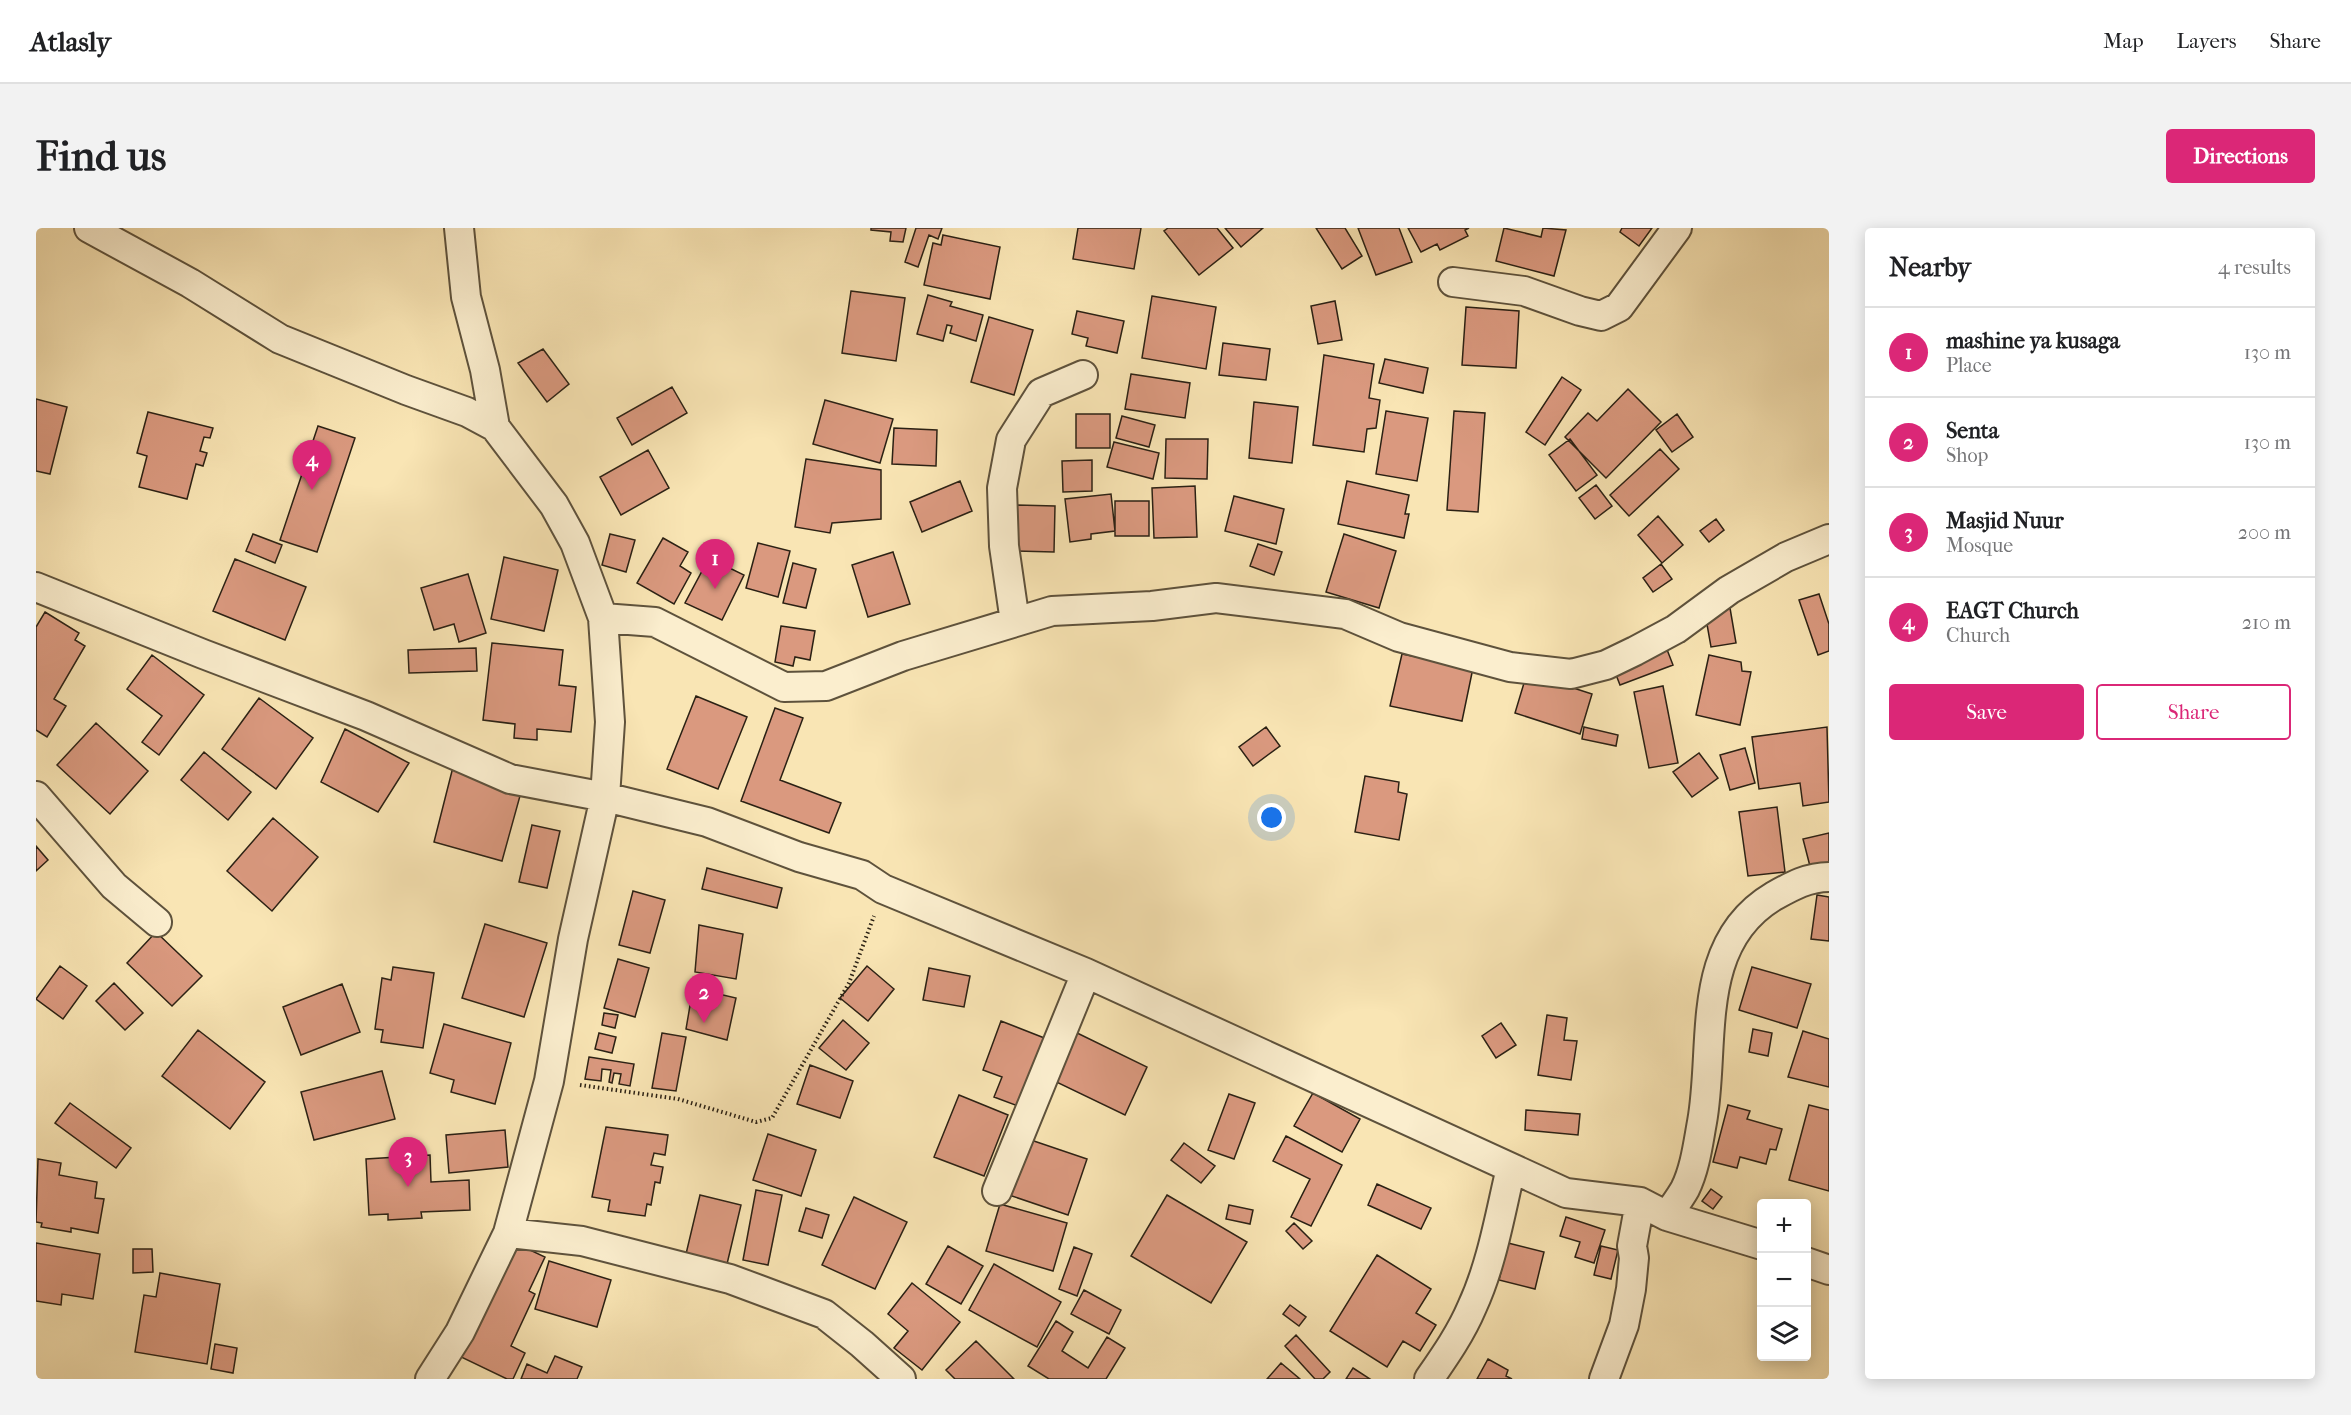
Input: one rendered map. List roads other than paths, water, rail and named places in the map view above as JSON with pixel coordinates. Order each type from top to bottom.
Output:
[{"type":"street","points":[[89,228],[190,284],[280,339],[467,412],[495,427],[559,514],[575,543],[603,618],[609,722],[605,796],[573,939],[549,1081],[508,1233],[460,1332],[430,1379]]},
{"type":"street","points":[[459,228],[466,297],[485,370],[495,427]]},
{"type":"street","points":[[1453,282],[1524,291],[1601,316],[1619,307],[1677,228]]},
{"type":"street","points":[[1016,622],[1004,546],[1002,488],[1011,440],[1041,393],[1083,375]]},
{"type":"street","points":[[603,618],[655,622],[784,687],[826,686],[903,656],[1052,611],[1152,606],[1216,598],[1345,614],[1399,637],[1510,667],[1571,674],[1606,665],[1635,651],[1676,629],[1729,590],[1777,562],[1829,539]]},
{"type":"street","points":[[36,587],[366,716],[510,779],[605,796],[707,822],[799,857],[862,875],[883,889],[1086,973],[1566,1193],[1640,1202],[1667,1216],[1757,1244]]},
{"type":"street","points":[[36,796],[114,886],[157,922]]},
{"type":"street","points":[[1667,1216],[1685,1188],[1692,1169],[1703,1120],[1708,1074],[1710,1011],[1719,967],[1732,938],[1746,918],[1766,901],[1794,884],[1816,877],[1829,877]]},
{"type":"street","points":[[997,1191],[1086,973]]},
{"type":"street","points":[[1429,1379],[1451,1347],[1473,1306],[1491,1249],[1511,1168]]},
{"type":"street","points":[[1604,1379],[1624,1326],[1631,1289],[1634,1258],[1632,1246],[1640,1202]]},
{"type":"street","points":[[508,1233],[582,1241],[730,1279],[824,1314],[901,1379]]},
{"type":"street","points":[[1811,1264],[1829,1270]]},
{"type":"place","name":"EAGT Church","points":[[312,490]]},
{"type":"place","name":"mashine ya kusaga","points":[[715,589]]},
{"type":"place","name":"Senta","points":[[704,1023]]},
{"type":"place","name":"Masjid Nuur","points":[[408,1187]]}]
